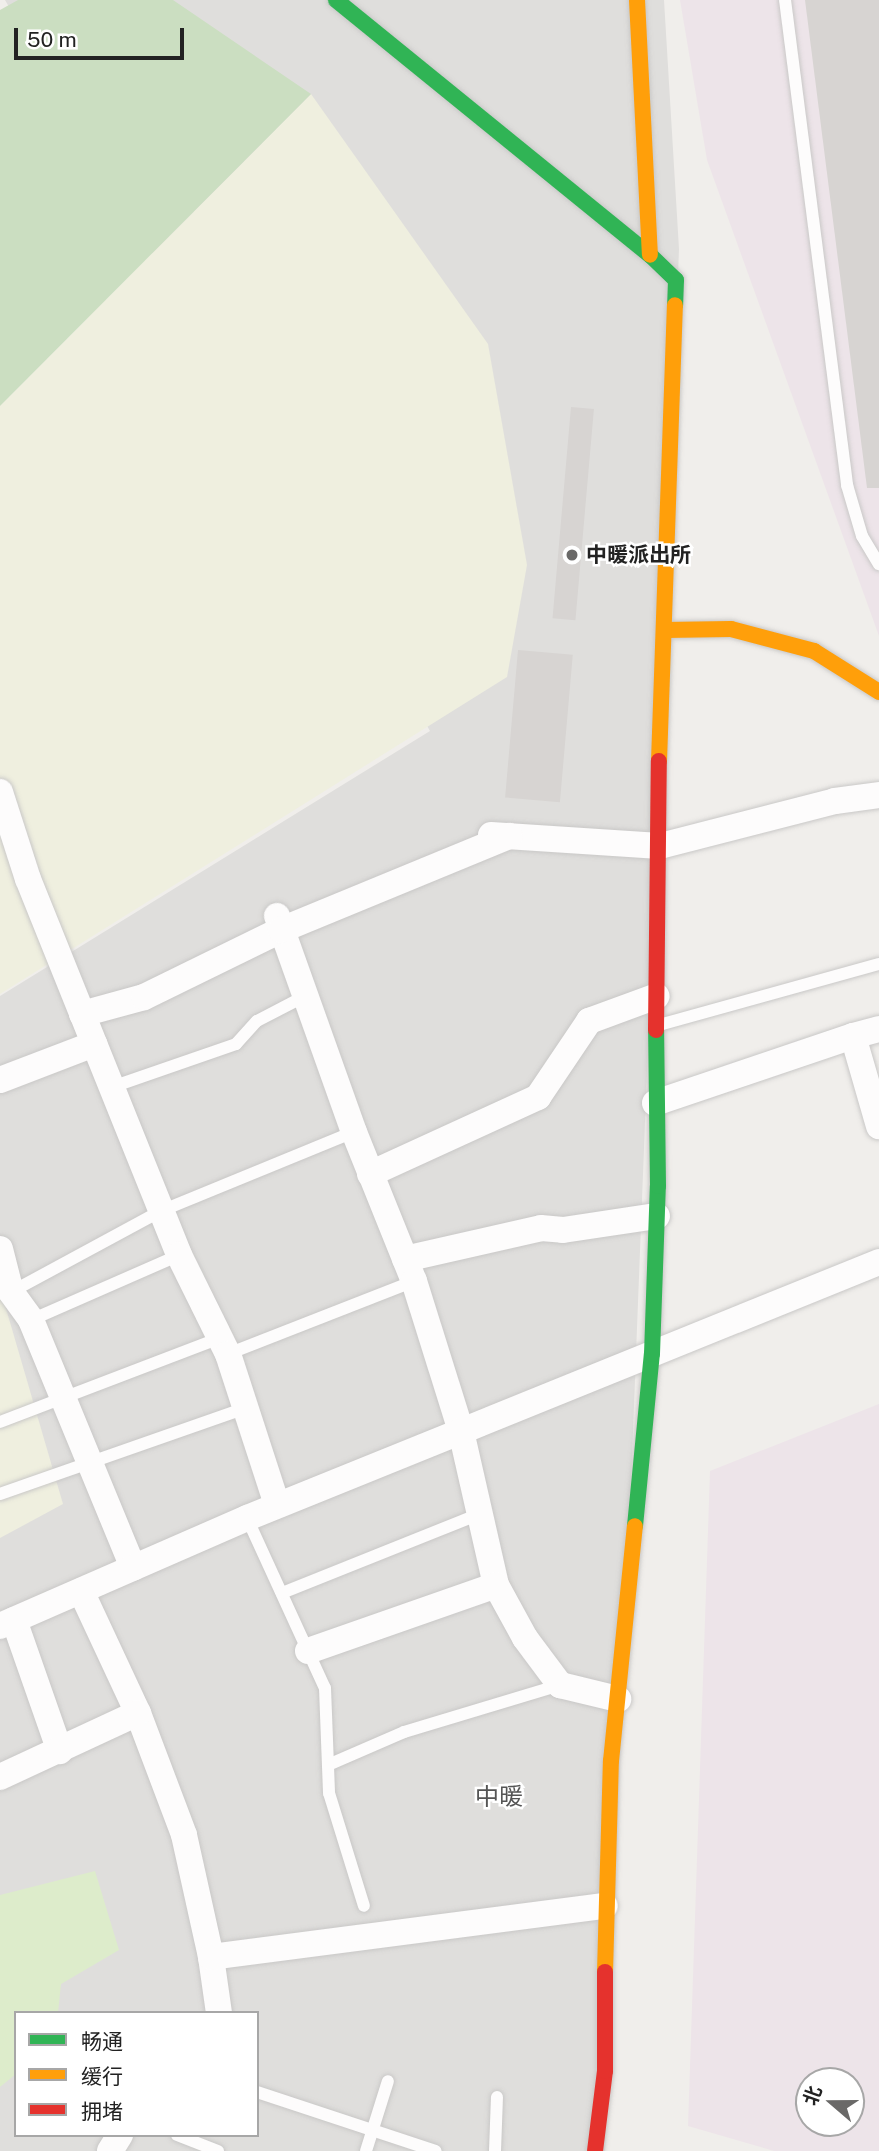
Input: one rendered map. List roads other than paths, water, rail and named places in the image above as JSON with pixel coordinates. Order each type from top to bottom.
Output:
[{"type":"street","points":[[336,0],[650,255],[676,281],[664,630],[655,1026],[657,1216],[652,1354],[611,1762],[605,1906],[605,2071],[595,2151]]},
{"type":"street","points":[[637,0],[650,255]]},
{"type":"street","points":[[664,630],[731,629],[814,651],[879,692]]},
{"type":"street","points":[[0,792],[28,879],[179,1255],[224,1346],[277,1505]]},
{"type":"street","points":[[82,1014],[144,996],[279,923],[497,835],[660,846],[835,801],[879,795]]},
{"type":"street","points":[[279,923],[354,1132],[409,1270],[461,1431],[496,1585],[525,1638],[560,1685],[618,1699]]},
{"type":"street","points":[[370,1174],[538,1097],[589,1021],[657,996]]},
{"type":"street","points":[[655,1102],[879,1029]]},
{"type":"street","points":[[853,1036],[879,1126]]},
{"type":"street","points":[[0,1080],[94,1044]]},
{"type":"street","points":[[409,1270],[541,1228],[563,1230],[657,1216]]},
{"type":"street","points":[[0,1249],[11,1292],[31,1320],[133,1568]]},
{"type":"street","points":[[60,1751],[7,1623],[277,1505],[879,1262]]},
{"type":"street","points":[[308,1651],[496,1585]]},
{"type":"street","points":[[81,1591],[138,1713],[184,1835],[211,1957],[219,2011]]},
{"type":"street","points":[[0,1777],[138,1713]]},
{"type":"street","points":[[211,1957],[605,1906]]},
{"type":"lane","points":[[785,0],[847,485],[862,536],[879,564]]},
{"type":"lane","points":[[655,1026],[879,964]]},
{"type":"lane","points":[[112,1087],[236,1044],[257,1021],[305,996]]},
{"type":"lane","points":[[11,1292],[162,1211],[354,1132]]},
{"type":"lane","points":[[31,1320],[179,1255]]},
{"type":"lane","points":[[0,1422],[224,1346],[409,1270]]},
{"type":"lane","points":[[0,1494],[246,1408]]},
{"type":"lane","points":[[282,1593],[480,1514]]},
{"type":"lane","points":[[247,1518],[325,1688],[329,1793],[364,1906]]},
{"type":"lane","points":[[328,1765],[404,1731],[560,1685]]},
{"type":"lane","points":[[366,2151],[388,2081]]},
{"type":"lane","points":[[259,2093],[435,2151]]},
{"type":"lane","points":[[495,2151],[497,2097]]},
{"type":"lane","points":[[182,2137],[218,2151]]},
{"type":"place","name":"中暖派出所","points":[[572,555]]},
{"type":"district","name":"中暖","points":[[499,1797]]}]
